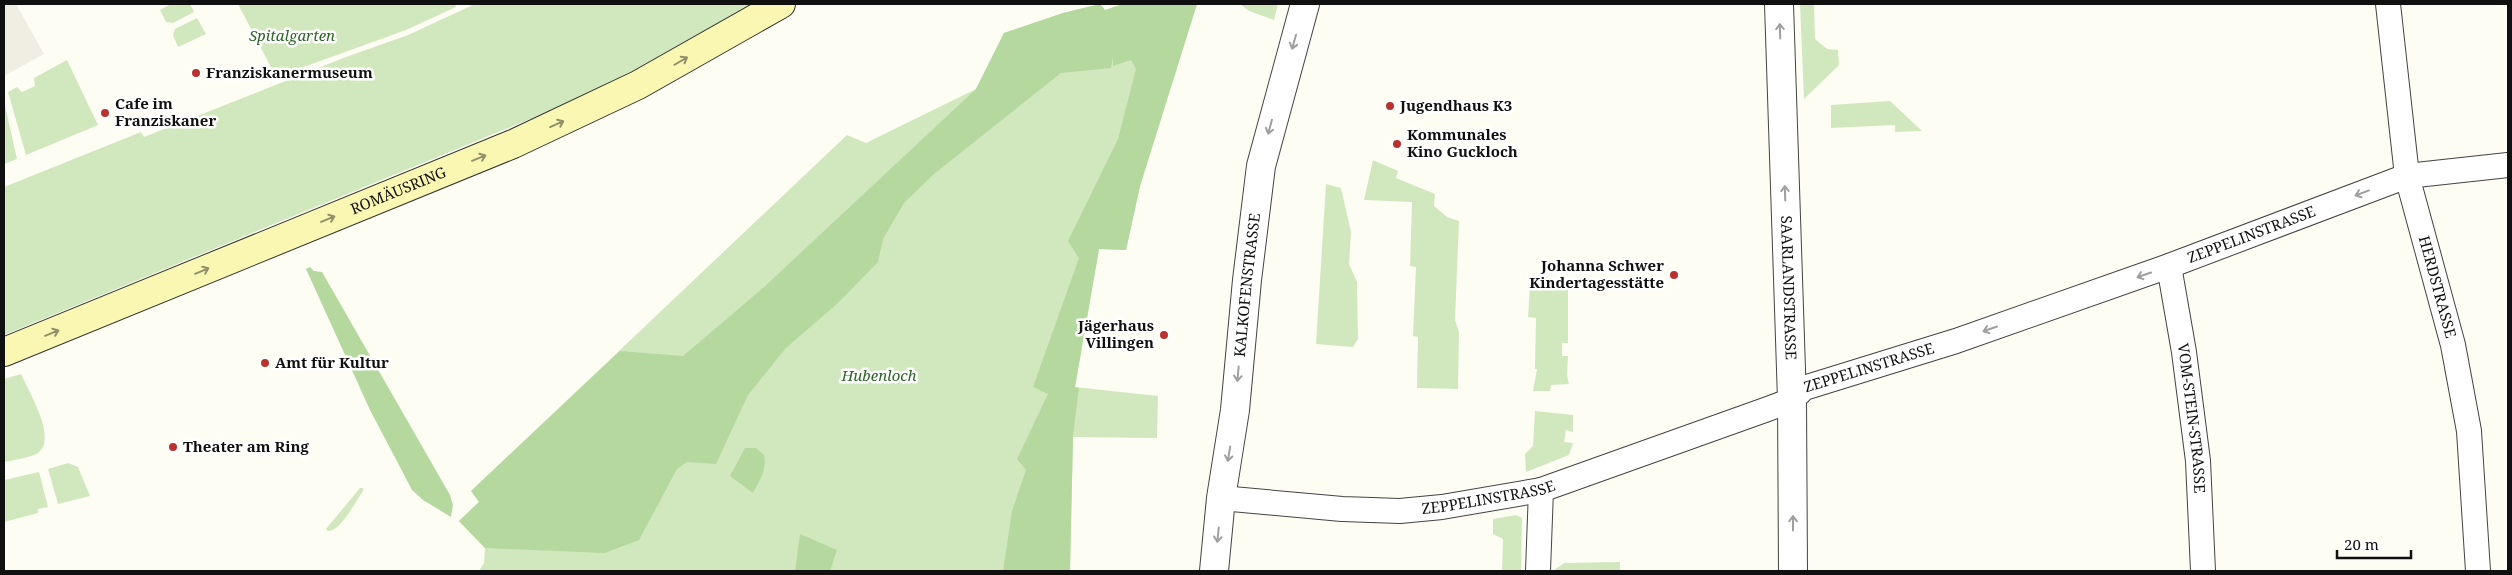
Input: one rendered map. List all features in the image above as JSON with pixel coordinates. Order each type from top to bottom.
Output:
[{"type":"main road","name":"ROMÄUSRING","points":[[4,352],[513,144],[638,85],[782,4]]},
{"type":"street","name":"KALKOFENSTRASSE","points":[[1214,571],[1222,498],[1235,410],[1247,280],[1261,166],[1305,4]]},
{"type":"street","name":"SAARLANDSTRASSE","points":[[1779,4],[1792,400],[1793,571]]},
{"type":"street","name":"HERDSTRASSE","points":[[2388,4],[2407,176],[2453,345],[2469,431],[2478,571]]},
{"type":"street","name":"ZEPPELINSTRASSE","points":[[1222,498],[1342,509],[1400,511],[1442,507],[1541,490],[1792,400],[1804,388],[1956,341],[2169,266],[2407,176],[2508,166]]},
{"type":"street","name":"VOM-STEIN-STRASSE","points":[[2169,266],[2198,461],[2204,571]]},
{"type":"street","points":[[1538,571],[1541,490]]},
{"type":"green space","points":[[171,4],[190,4],[194,12],[173,23],[166,22],[160,10]]},
{"type":"green space","name":"Spitalgarten","points":[[238,4],[455,4],[456,7],[406,30],[276,77]]},
{"type":"green space","points":[[475,4],[756,4],[617,81],[574,101],[4,335],[4,187],[141,132],[144,137],[346,57],[408,35]]},
{"type":"green space","name":"Hubenloch","points":[[1100,4],[1105,10],[1123,4],[1197,4],[1140,186],[1126,250],[1099,249],[1075,387],[1158,396],[1157,438],[1073,437],[1070,571],[479,571],[484,563],[485,548],[459,521],[479,502],[471,491],[847,135],[866,143],[976,89],[1004,33],[1063,13]]},
{"type":"green space","points":[[1100,4],[1105,10],[1123,4],[1197,4],[1140,186],[1126,250],[1099,249],[1075,387],[1079,388],[1073,436],[1070,571],[1003,571],[1012,511],[1026,470],[1017,459],[1048,394],[1033,387],[1079,258],[1068,241],[1118,139],[1136,69],[1131,60],[1113,66],[1113,57],[1111,68],[1061,73],[934,174],[904,203],[883,239],[878,262],[838,303],[786,348],[748,395],[716,464],[687,462],[677,469],[639,540],[605,553],[485,548],[459,521],[479,502],[471,491],[620,351],[683,356],[763,288],[976,89],[1004,33],[1063,13]]},
{"type":"green space","points":[[1240,4],[1278,4],[1274,20],[1249,11]]},
{"type":"green space","points":[[1800,4],[1814,4],[1815,39],[1827,49],[1838,50],[1839,65],[1804,99]]},
{"type":"green space","points":[[197,18],[206,34],[178,47],[173,35],[175,29]]},
{"type":"green space","points":[[67,60],[98,125],[26,155],[8,92],[17,87],[22,92],[35,86],[34,78]]},
{"type":"green space","points":[[4,101],[17,159],[4,164]]},
{"type":"green space","points":[[1890,101],[1922,131],[1895,132],[1895,125],[1831,128],[1831,105]]},
{"type":"green space","points":[[1373,160],[1398,171],[1396,178],[1435,194],[1434,206],[1447,217],[1459,221],[1455,320],[1459,332],[1458,389],[1417,388],[1418,337],[1413,336],[1416,267],[1410,266],[1412,202],[1364,200]]},
{"type":"green space","points":[[1326,184],[1341,188],[1351,232],[1349,264],[1357,282],[1358,339],[1353,347],[1316,344]]},
{"type":"green space","points":[[310,267],[314,271],[322,272],[450,495],[453,505],[451,517],[423,500],[412,490],[370,410],[306,269]]},
{"type":"green space","points":[[1530,286],[1568,286],[1568,343],[1562,343],[1562,356],[1568,356],[1567,375],[1569,384],[1551,385],[1550,391],[1533,391],[1537,369],[1535,369],[1536,318],[1528,317]]},
{"type":"green space","points":[[21,374],[40,415],[45,437],[43,446],[38,453],[4,462],[4,379]]},
{"type":"green space","points":[[1535,411],[1573,415],[1573,432],[1566,430],[1564,442],[1573,443],[1569,455],[1526,472],[1525,454],[1533,446]]},
{"type":"green space","points":[[745,448],[756,448],[764,455],[765,460],[764,470],[753,493],[730,476]]},
{"type":"green space","points":[[68,463],[78,467],[90,496],[58,504],[48,469]]},
{"type":"green space","points":[[39,472],[48,507],[38,509],[38,513],[4,522],[4,480]]},
{"type":"green space","points":[[360,488],[363,488],[363,491],[343,521],[338,527],[328,531],[326,529]]},
{"type":"green space","points":[[1516,515],[1522,518],[1521,571],[1502,571],[1503,539],[1493,534],[1493,519]]},
{"type":"green space","points":[[800,534],[837,550],[830,571],[795,571]]},
{"type":"green space","points":[[1620,562],[1620,571],[1553,571],[1564,563]]},
{"type":"shaded area","points":[[4,4],[16,4],[44,54],[4,76]]},
{"type":"place","name":"Franziskanermuseum","points":[[196,73]]},
{"type":"place","name":"Jugendhaus K3","points":[[1390,106]]},
{"type":"place","name":"Cafe im Franziskaner","points":[[105,113]]},
{"type":"place","name":"Kommunales Kino Guckloch","points":[[1397,144]]},
{"type":"place","name":"Johanna Schwer Kindertagesstätte","points":[[1674,275]]},
{"type":"place","name":"Jägerhaus Villingen","points":[[1164,335]]},
{"type":"place","name":"Amt für Kultur","points":[[265,363]]},
{"type":"place","name":"Theater am Ring","points":[[173,447]]}]
